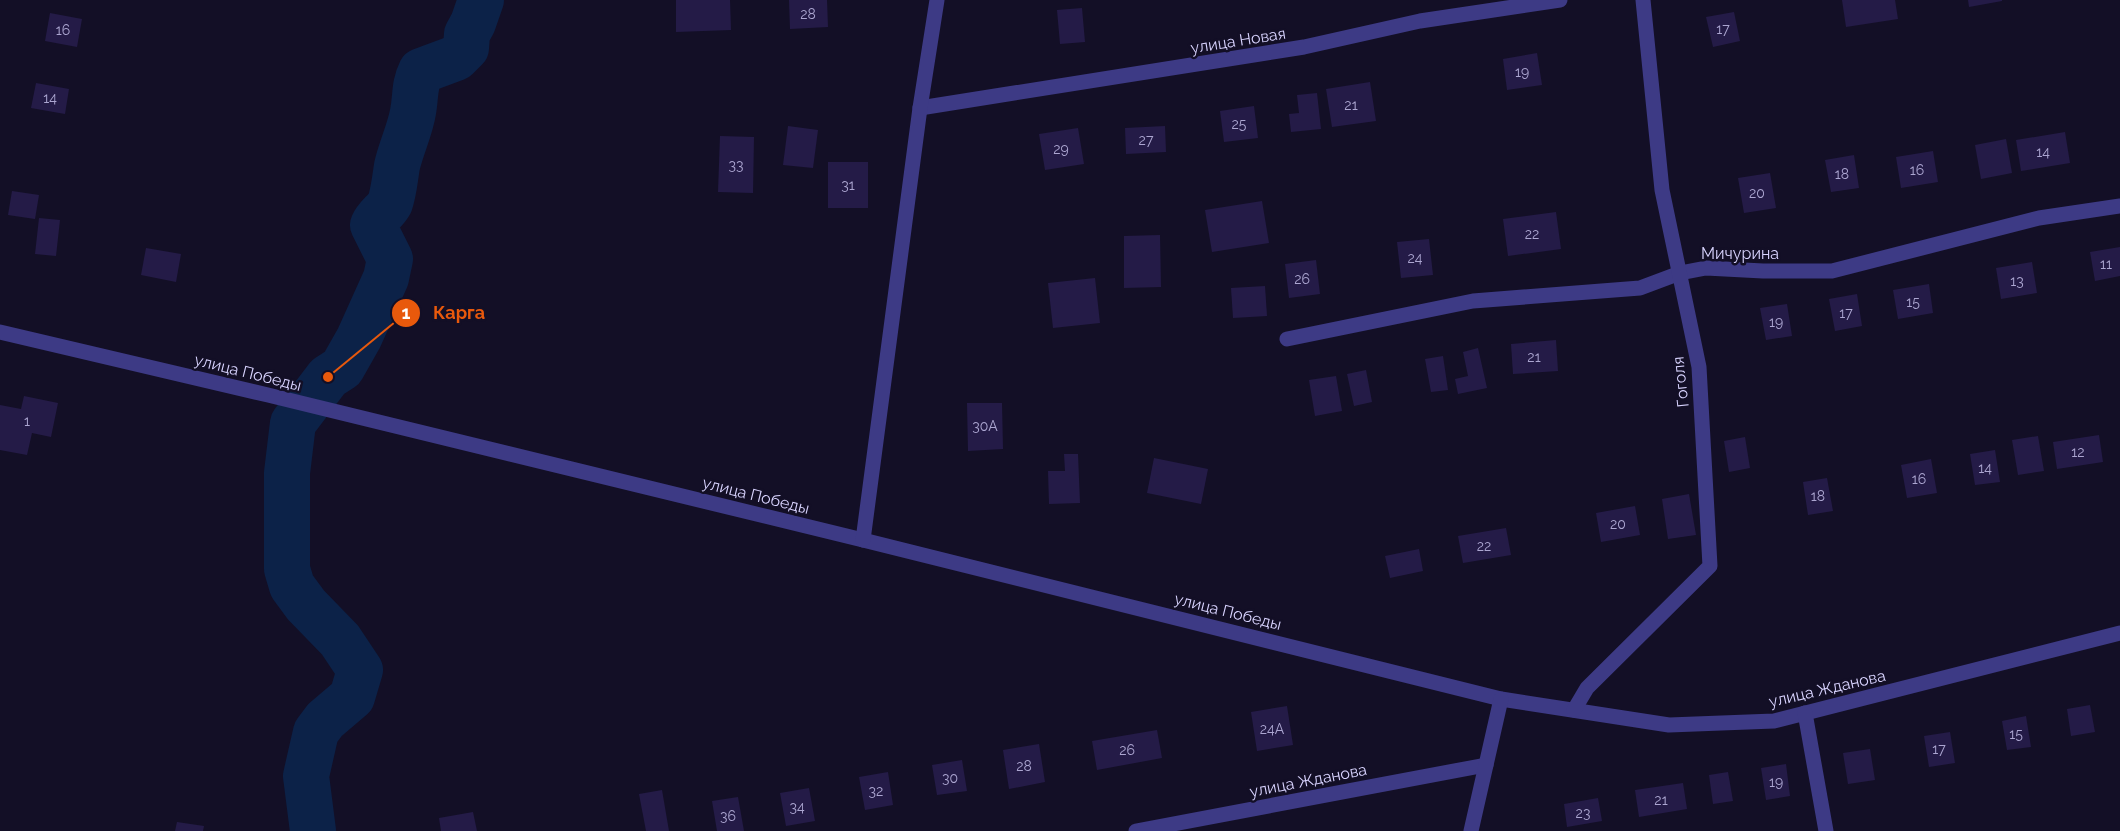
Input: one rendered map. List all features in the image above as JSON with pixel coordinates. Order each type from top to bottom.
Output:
[{"type":"street","points":[[863,540],[920,108],[937,0]]},
{"type":"street","name":"улица Новая","points":[[920,108],[1304,47],[1420,21],[1560,0]]},
{"type":"street","name":"Гоголя","points":[[1574,711],[1587,688],[1710,566],[1699,367],[1662,190],[1643,0]]},
{"type":"street","name":"Мичурина","points":[[1287,339],[1473,301],[1640,288],[1680,273],[1706,268],[1832,271],[2039,218],[2120,206]]},
{"type":"street","name":"улица Победы","points":[[0,332],[863,540],[1501,699]]},
{"type":"street","name":"улица Жданова","points":[[1501,699],[1669,725],[1774,721],[2120,633]]},
{"type":"street","points":[[1471,831],[1501,699]]},
{"type":"street","points":[[1805,713],[1826,831]]},
{"type":"street","name":"улица Жданова","points":[[1136,831],[1486,765]]},
{"type":"building","points":[[676,0],[730,0],[731,30],[676,32]]},
{"type":"building","points":[[789,0],[827,0],[828,27],[790,29]]},
{"type":"building","points":[[1842,0],[1895,0],[1898,19],[1846,27]]},
{"type":"building","points":[[1968,0],[2002,0],[2002,1],[1969,7]]},
{"type":"building","points":[[1082,8],[1085,42],[1060,44],[1057,10]]},
{"type":"building","points":[[1734,12],[1740,41],[1713,47],[1706,17]]},
{"type":"building","points":[[50,13],[82,19],[77,47],[45,41]]},
{"type":"building","points":[[1537,53],[1542,85],[1507,90],[1503,59]]},
{"type":"building","points":[[1370,82],[1376,121],[1332,127],[1326,89]]},
{"type":"building","points":[[36,83],[69,89],[65,114],[31,108]]},
{"type":"building","points":[[1317,93],[1321,129],[1291,132],[1289,114],[1299,113],[1297,95]]},
{"type":"building","points":[[1254,106],[1258,138],[1224,142],[1220,111]]},
{"type":"building","points":[[788,126],[818,130],[813,168],[783,165]]},
{"type":"building","points":[[1165,126],[1166,152],[1126,154],[1125,128]]},
{"type":"building","points":[[1078,128],[1084,164],[1045,170],[1039,134]]},
{"type":"building","points":[[2065,132],[2070,163],[2021,171],[2016,140]]},
{"type":"building","points":[[720,136],[754,137],[753,193],[718,192]]},
{"type":"building","points":[[2006,139],[2012,173],[1981,179],[1975,145]]},
{"type":"building","points":[[1933,151],[1938,182],[1901,188],[1896,157]]},
{"type":"building","points":[[1854,155],[1859,188],[1831,192],[1825,160]]},
{"type":"building","points":[[828,162],[868,162],[868,208],[828,208]]},
{"type":"building","points":[[1770,173],[1776,208],[1744,213],[1738,178]]},
{"type":"building","points":[[12,191],[39,195],[35,219],[8,215]]},
{"type":"building","points":[[1262,201],[1269,243],[1212,252],[1205,210]]},
{"type":"building","points":[[1556,212],[1561,249],[1508,256],[1503,219]]},
{"type":"building","points":[[39,218],[60,220],[56,256],[35,254]]},
{"type":"building","points":[[1160,235],[1161,287],[1124,288],[1124,236]]},
{"type":"building","points":[[1429,239],[1433,275],[1401,278],[1397,242]]},
{"type":"building","points":[[2120,247],[2120,276],[2095,281],[2090,252]]},
{"type":"building","points":[[146,248],[181,254],[176,282],[141,275]]},
{"type":"building","points":[[1316,260],[1320,294],[1289,298],[1285,264]]},
{"type":"building","points":[[2032,262],[2037,293],[2001,299],[1996,268]]},
{"type":"building","points":[[1095,278],[1100,323],[1053,328],[1048,283]]},
{"type":"building","points":[[1929,284],[1933,313],[1898,319],[1893,290]]},
{"type":"building","points":[[1265,286],[1267,316],[1233,318],[1231,288]]},
{"type":"building","points":[[1857,294],[1862,326],[1835,331],[1829,299]]},
{"type":"building","points":[[1787,304],[1792,336],[1766,340],[1760,308]]},
{"type":"building","points":[[1556,340],[1558,371],[1513,374],[1511,344]]},
{"type":"building","points":[[1478,348],[1487,388],[1458,394],[1455,379],[1468,376],[1463,352]]},
{"type":"building","points":[[1443,356],[1448,390],[1431,392],[1425,359]]},
{"type":"building","points":[[1366,370],[1372,402],[1354,406],[1347,374]]},
{"type":"building","points":[[1336,376],[1342,411],[1315,416],[1309,380]]},
{"type":"building","points":[[24,396],[58,403],[51,437],[32,433],[27,455],[0,450],[0,405],[21,409]]},
{"type":"building","points":[[967,403],[1002,403],[1003,449],[968,451]]},
{"type":"building","points":[[2099,435],[2103,462],[2057,469],[2053,442]]},
{"type":"building","points":[[2038,436],[2044,471],[2018,475],[2012,440]]},
{"type":"building","points":[[1745,437],[1750,468],[1729,472],[1724,441]]},
{"type":"building","points":[[1995,450],[2000,482],[1975,485],[1970,454]]},
{"type":"building","points":[[1064,454],[1078,454],[1080,503],[1049,504],[1048,471],[1065,471]]},
{"type":"building","points":[[1154,458],[1208,469],[1201,504],[1147,493]]},
{"type":"building","points":[[1931,459],[1937,493],[1907,498],[1901,465]]},
{"type":"building","points":[[1827,478],[1833,511],[1808,515],[1803,482]]},
{"type":"building","points":[[1689,494],[1696,535],[1668,539],[1662,499]]},
{"type":"building","points":[[1635,506],[1640,535],[1601,542],[1596,513]]},
{"type":"building","points":[[1506,528],[1511,555],[1463,563],[1458,536]]},
{"type":"building","points":[[1419,549],[1423,571],[1390,578],[1385,556]]},
{"type":"building","points":[[2090,705],[2095,732],[2071,736],[2067,709]]},
{"type":"building","points":[[1287,706],[1293,745],[1257,751],[1251,712]]},
{"type":"building","points":[[2026,716],[2031,747],[2007,750],[2002,721]]},
{"type":"building","points":[[1157,730],[1162,758],[1097,770],[1092,741]]},
{"type":"building","points":[[1950,732],[1955,763],[1929,767],[1924,736]]},
{"type":"building","points":[[1039,744],[1045,782],[1009,789],[1003,750]]},
{"type":"building","points":[[1870,749],[1875,780],[1848,784],[1843,753]]},
{"type":"building","points":[[962,760],[967,791],[937,795],[932,765]]},
{"type":"building","points":[[1786,764],[1790,796],[1766,800],[1761,768]]},
{"type":"building","points":[[888,772],[893,805],[865,810],[859,777]]},
{"type":"building","points":[[1728,772],[1733,801],[1713,804],[1709,775]]},
{"type":"building","points":[[1683,783],[1687,809],[1639,817],[1635,790]]},
{"type":"building","points":[[809,788],[815,821],[786,826],[780,793]]},
{"type":"building","points":[[662,790],[669,831],[646,831],[639,794]]},
{"type":"building","points":[[738,797],[744,831],[717,831],[712,801]]},
{"type":"building","points":[[1598,798],[1602,821],[1567,827],[1564,804]]},
{"type":"building","points":[[473,812],[477,831],[441,831],[439,818]]},
{"type":"building","points":[[177,822],[204,826],[203,831],[175,831]]},
{"type":"waterway","points":[[313,831],[306,776],[316,732],[325,720],[352,697],[360,670],[340,640],[306,605],[292,586],[287,569],[287,473],[293,423],[328,377],[342,368],[359,338],[386,278],[390,259],[373,225],[390,203],[397,166],[412,119],[419,76],[421,71],[456,58],[466,48],[467,34],[481,0]]},
{"type":"place","name":"Карга","points":[[328,377]]}]
